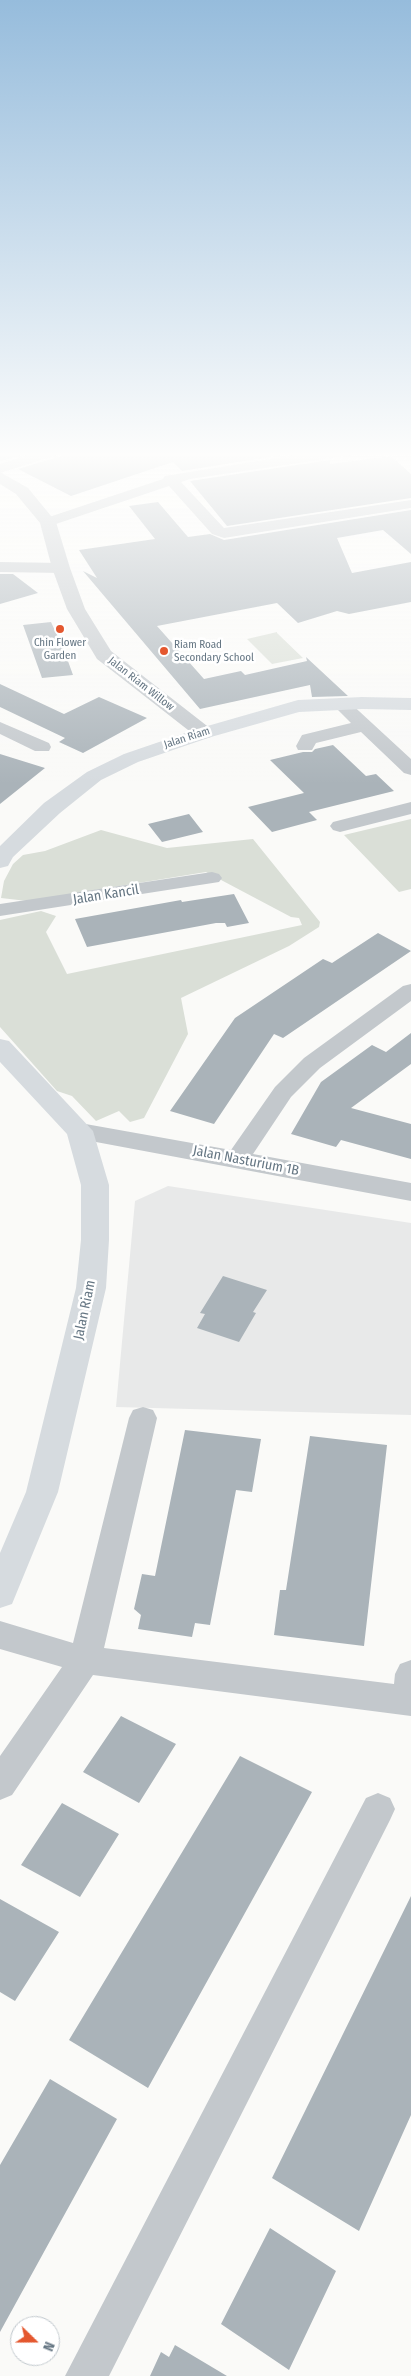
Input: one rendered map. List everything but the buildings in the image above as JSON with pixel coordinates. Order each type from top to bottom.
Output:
[{"type":"main road","name":"Jalan Riam","points":[[1,856],[52,808],[94,776],[131,758],[204,732],[298,706],[411,704]]},
{"type":"main road","name":"Jalan Riam","points":[[0,1047],[80,1131],[95,1185],[95,1240],[91,1288],[42,1492],[0,1594]]},
{"type":"street","name":"Jalan Riam Willow","points":[[59,562],[76,609],[104,655],[204,732]]},
{"type":"street","points":[[0,567],[61,568]]},
{"type":"street","points":[[341,704],[411,769]]},
{"type":"street","points":[[305,746],[308,739],[364,726]]},
{"type":"street","points":[[0,727],[42,747]]},
{"type":"street","points":[[340,826],[411,808]]},
{"type":"street","name":"Jalan Kancil","points":[[0,910],[212,878]]},
{"type":"street","points":[[237,1159],[283,1092],[312,1063],[411,991]]},
{"type":"street","name":"Jalan Nasturium 1B","points":[[80,1131],[237,1159],[388,1190],[411,1192]]},
{"type":"street","points":[[0,1784],[85,1660],[143,1418]]},
{"type":"street","points":[[0,1635],[85,1660],[410,1692]]},
{"type":"street","points":[[86,2376],[378,1809]]},
{"type":"shaded area","points":[[277,632],[303,658],[272,664],[247,639]]},
{"type":"shaded area","points":[[411,819],[411,889],[399,892],[344,835]]},
{"type":"shaded area","points":[[101,830],[167,848],[253,839],[320,922],[319,927],[289,946],[181,998],[188,1034],[144,1118],[130,1122],[119,1111],[96,1121],[72,1096],[57,1091],[0,1027],[0,920],[41,911],[56,916],[46,932],[67,974],[302,925],[299,918],[291,917],[206,872],[27,901],[1,898],[4,881],[13,864],[23,855],[45,851]]},
{"type":"shaded area","points":[[168,1186],[411,1223],[411,1415],[116,1407],[135,1201]]},
{"type":"place","name":"Chin Flower Garden","points":[[60,629]]},
{"type":"place","name":"Riam Road Secondary School","points":[[164,651]]}]
